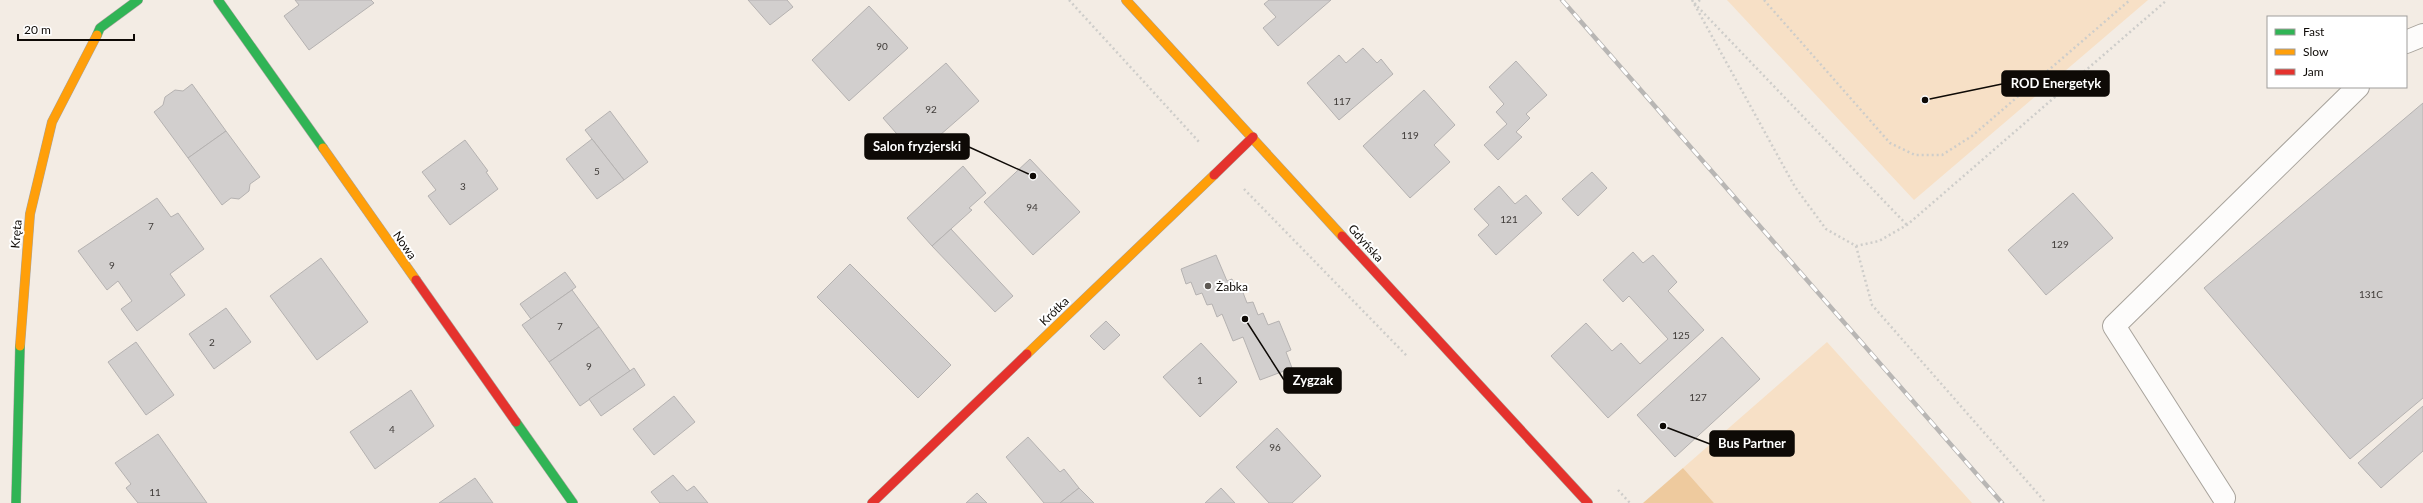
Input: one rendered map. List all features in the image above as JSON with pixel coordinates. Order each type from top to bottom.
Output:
[{"type":"street","name":"Kręta","points":[[16,503],[20,333],[30,214],[52,122],[100,28],[138,0]]},
{"type":"street","name":"Nowa","points":[[218,0],[573,503]]},
{"type":"street","name":"Gdyńska","points":[[1126,0],[1253,136],[1588,503]]},
{"type":"street","name":"Krótka","points":[[872,503],[1253,136]]},
{"type":"lane","points":[[2407,42],[2423,36]]},
{"type":"lane","points":[[2224,498],[2114,326],[2357,88]]},
{"type":"path","points":[[1069,0],[1221,166],[1410,360]]},
{"type":"path","points":[[1692,0],[1907,225]]},
{"type":"path","points":[[1695,4],[1700,0]]},
{"type":"path","points":[[1764,0],[1890,143],[1915,155],[1942,155],[1972,136],[2130,0]]},
{"type":"path","points":[[1695,4],[1795,187],[1826,229],[1856,246],[1879,241],[1907,225],[2167,0]]},
{"type":"path","points":[[1856,246],[1872,305],[2046,503]]},
{"type":"shaded area","points":[[1727,0],[2148,0],[1914,200]]},
{"type":"shaded area","points":[[1827,342],[1972,503],[1714,503],[1683,468]]},
{"type":"shaded area","points":[[1683,468],[1714,503],[1643,503]]},
{"type":"building","points":[[295,0],[371,0],[374,3],[309,50],[284,16],[299,5]]},
{"type":"building","points":[[748,0],[787,0],[793,7],[770,25]]},
{"type":"building","points":[[1269,0],[1331,0],[1278,46],[1263,28],[1276,17],[1264,4]]},
{"type":"building","points":[[869,6],[908,48],[849,101],[812,60]]},
{"type":"building","points":[[1363,48],[1377,63],[1381,59],[1393,74],[1339,120],[1307,83],[1339,55],[1346,63]]},
{"type":"building","points":[[1516,61],[1547,95],[1526,114],[1530,118],[1516,132],[1522,137],[1498,160],[1484,145],[1507,124],[1496,112],[1504,104],[1489,87]]},
{"type":"building","points":[[946,63],[979,101],[916,156],[883,118]]},
{"type":"building","points":[[192,84],[226,131],[188,158],[154,112],[163,105],[165,97],[175,90],[183,91]]},
{"type":"building","points":[[1424,90],[1455,125],[1434,145],[1450,162],[1410,198],[1363,146]]},
{"type":"building","points":[[2423,103],[2423,398],[2350,459],[2204,288]]},
{"type":"building","points":[[610,111],[648,162],[624,180],[585,130]]},
{"type":"building","points":[[226,131],[260,177],[250,184],[249,191],[239,199],[231,198],[222,205],[188,158]]},
{"type":"building","points":[[592,139],[624,180],[597,199],[566,159]]},
{"type":"building","points":[[465,140],[488,171],[486,172],[498,189],[450,225],[428,196],[436,190],[422,172]]},
{"type":"building","points":[[1030,159],[1080,212],[1033,255],[984,202]]},
{"type":"building","points":[[963,166],[986,193],[969,208],[972,210],[932,246],[907,218]]},
{"type":"building","points":[[1592,172],[1607,188],[1578,216],[1562,199]]},
{"type":"building","points":[[1499,186],[1515,204],[1526,195],[1542,213],[1496,255],[1478,235],[1489,225],[1474,209]]},
{"type":"building","points":[[2073,193],[2113,238],[2046,295],[2008,250]]},
{"type":"building","points":[[157,198],[171,217],[178,213],[204,249],[170,274],[185,295],[137,331],[121,309],[132,301],[118,281],[107,290],[78,251]]},
{"type":"building","points":[[951,229],[1013,296],[995,312],[932,246]]},
{"type":"building","points":[[1633,252],[1643,263],[1653,255],[1677,282],[1668,291],[1704,330],[1608,418],[1551,356],[1586,323],[1612,351],[1621,343],[1640,364],[1668,339],[1629,296],[1623,302],[1603,280]]},
{"type":"building","points":[[1216,255],[1227,281],[1232,279],[1237,293],[1242,290],[1247,303],[1253,302],[1258,315],[1263,313],[1268,325],[1279,321],[1291,350],[1286,352],[1292,368],[1260,380],[1243,337],[1233,341],[1222,314],[1217,317],[1212,304],[1207,305],[1202,293],[1196,295],[1191,282],[1186,284],[1181,269]]},
{"type":"building","points":[[321,258],[368,322],[317,360],[270,296]]},
{"type":"building","points":[[850,264],[951,365],[918,398],[817,297]]},
{"type":"building","points":[[565,272],[576,287],[531,319],[520,304]]},
{"type":"building","points":[[572,290],[599,327],[549,362],[522,325]]},
{"type":"building","points":[[226,308],[251,342],[214,369],[189,334]]},
{"type":"building","points":[[1106,321],[1120,335],[1104,350],[1090,336]]},
{"type":"building","points":[[599,327],[630,371],[580,406],[549,362]]},
{"type":"building","points":[[1722,337],[1760,379],[1675,457],[1637,415]]},
{"type":"building","points":[[136,342],[174,395],[146,415],[108,362]]},
{"type":"building","points":[[1201,343],[1237,382],[1200,417],[1163,377]]},
{"type":"building","points":[[634,368],[645,385],[601,416],[589,399]]},
{"type":"building","points":[[411,390],[434,426],[375,469],[350,432]]},
{"type":"building","points":[[674,396],[695,422],[654,455],[633,429]]},
{"type":"building","points":[[2423,406],[2423,451],[2381,488],[2358,463]]},
{"type":"building","points":[[1277,428],[1321,476],[1292,503],[1269,503],[1236,467]]},
{"type":"building","points":[[158,434],[207,503],[138,503],[126,488],[131,484],[115,463]]},
{"type":"building","points":[[1028,437],[1060,472],[1064,469],[1079,488],[1060,503],[1044,503],[1006,457]]},
{"type":"building","points":[[673,475],[687,491],[694,486],[708,503],[660,503],[651,492]]},
{"type":"building","points":[[475,478],[493,503],[439,503]]},
{"type":"building","points":[[1079,488],[1094,503],[1060,503]]},
{"type":"building","points":[[1221,488],[1235,503],[1205,503]]},
{"type":"building","points":[[977,493],[987,503],[966,503]]},
{"type":"railway","points":[[1562,0],[2002,503]]},
{"type":"traffic: fast","points":[[97,35],[100,28],[138,0]]},
{"type":"traffic: fast","points":[[218,0],[323,148]]},
{"type":"traffic: fast","points":[[16,503],[20,346]]},
{"type":"traffic: fast","points":[[516,422],[573,503]]},
{"type":"traffic: slow","points":[[1126,0],[1342,236]]},
{"type":"traffic: slow","points":[[20,346],[30,214],[52,122],[97,35]]},
{"type":"traffic: slow","points":[[323,148],[416,280]]},
{"type":"traffic: slow","points":[[1027,354],[1214,175]]},
{"type":"traffic: jam","points":[[1214,175],[1253,137]]},
{"type":"traffic: jam","points":[[1342,236],[1588,503]]},
{"type":"traffic: jam","points":[[416,280],[516,422]]},
{"type":"traffic: jam","points":[[872,503],[1027,354]]},
{"type":"place","name":"ROD Energetyk","points":[[1925,100]]},
{"type":"place","name":"Salon fryzjerski","points":[[1033,176]]},
{"type":"place","name":"Żabka","points":[[1208,286]]},
{"type":"place","name":"Zygzak","points":[[1245,319]]},
{"type":"place","name":"Bus Partner","points":[[1663,426]]}]
